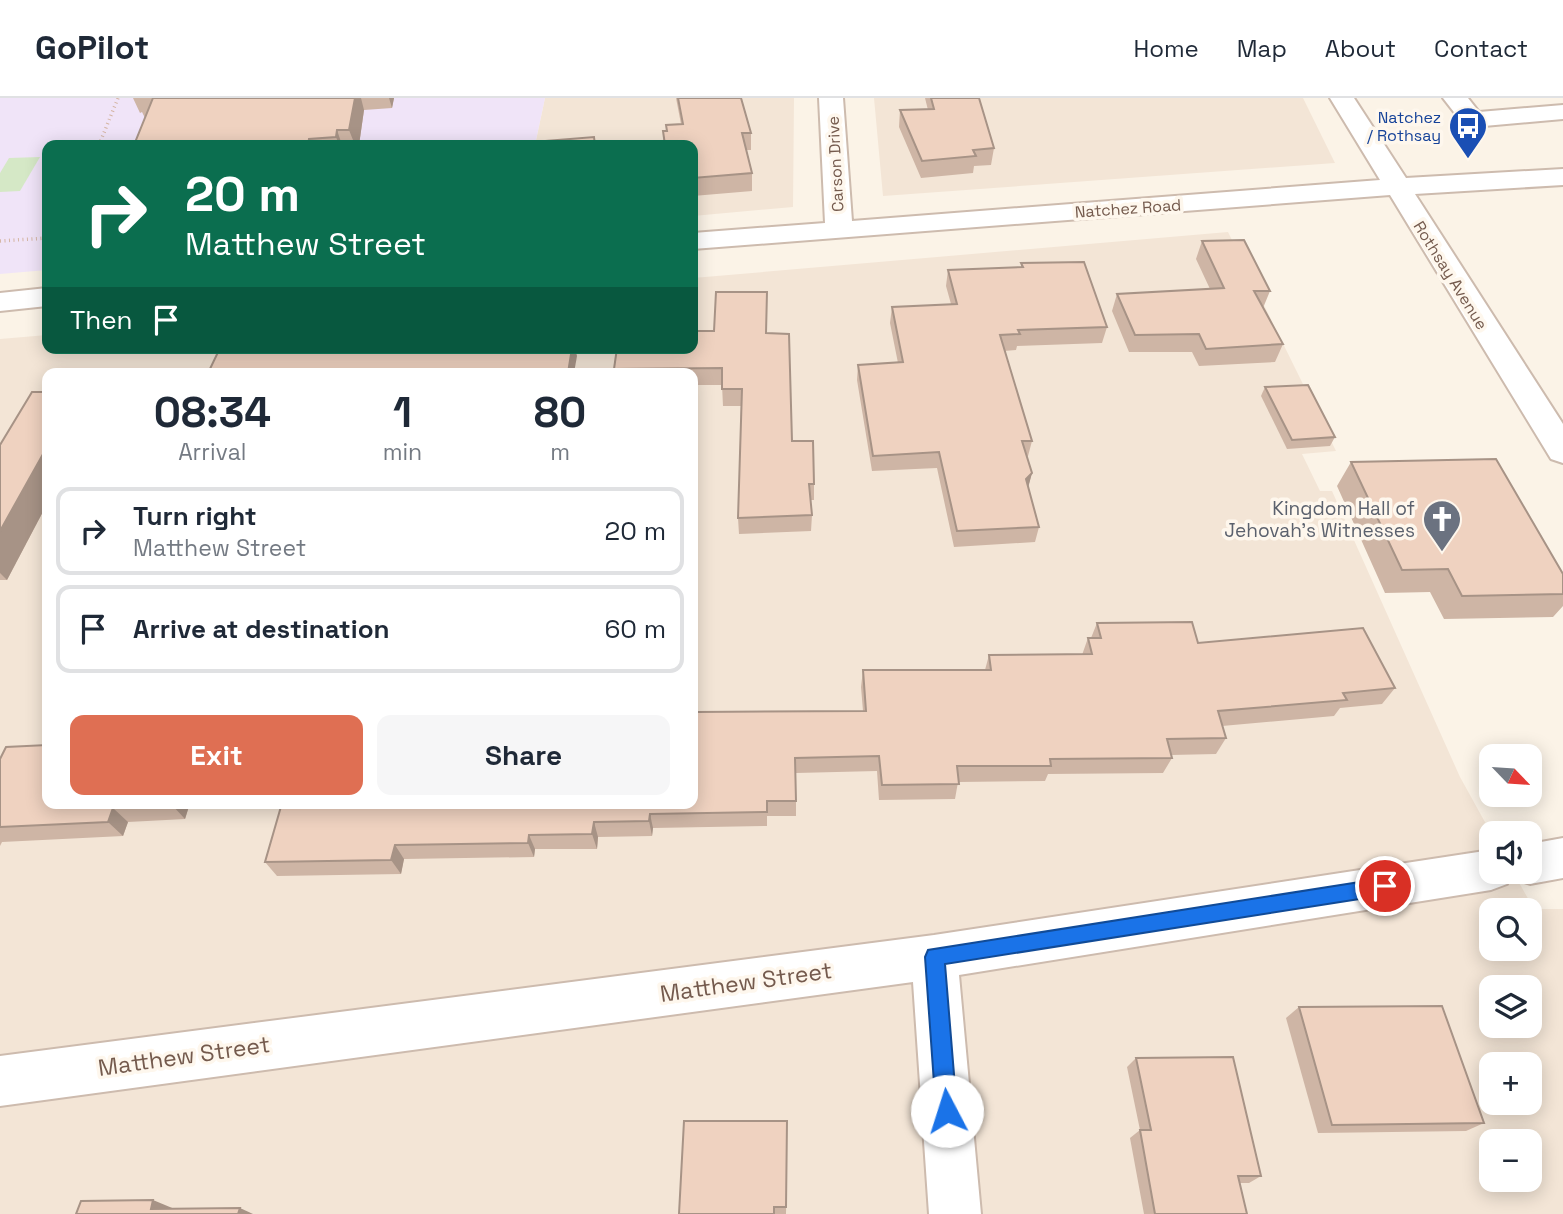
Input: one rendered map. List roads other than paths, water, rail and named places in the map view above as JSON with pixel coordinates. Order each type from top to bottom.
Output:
[{"type":"street","name":"Carson Drive","points":[[831,98],[839,230]]},
{"type":"street","name":"Rothsay Avenue","points":[[1342,98],[1563,451]]},
{"type":"street","points":[[1455,98],[1473,120],[1563,112]]},
{"type":"street","name":"Natchez Road","points":[[698,241],[1396,187],[1563,177]]},
{"type":"street","points":[[0,302],[42,298]]},
{"type":"street","points":[[1542,861],[1563,858]]},
{"type":"street","name":"Matthew Street","points":[[0,1081],[934,957],[1479,872]]},
{"type":"street","points":[[934,957],[955,1214]]},
{"type":"place","name":"Natchez / Rothsay","points":[[1468,160]]},
{"type":"place","name":"Kingdom Hall of Jehovah's Witnesses","points":[[1442,553]]}]
